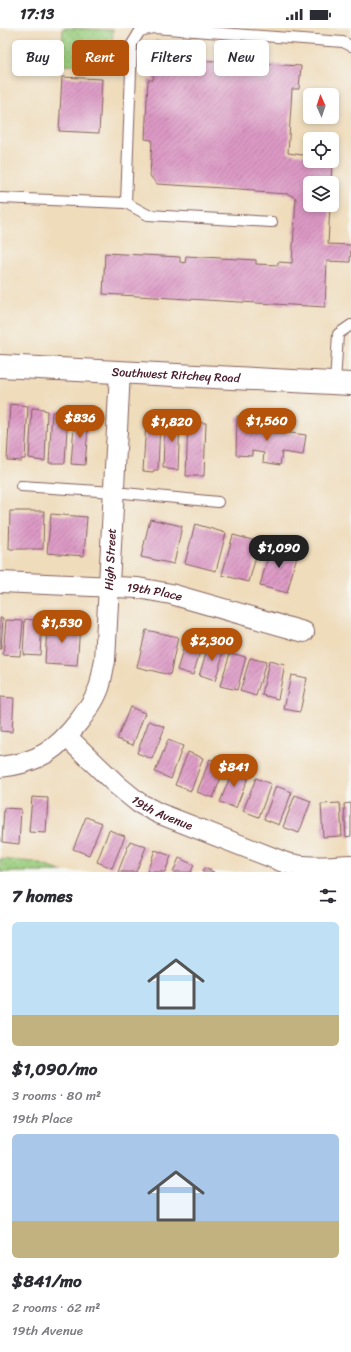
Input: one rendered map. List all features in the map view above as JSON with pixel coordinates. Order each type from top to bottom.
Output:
[{"type":"street","name":"Southwest Ritchey Road","points":[[0,366],[343,383]]},
{"type":"street","name":"High Street","points":[[67,736],[90,706],[100,686],[105,661],[120,372]]},
{"type":"street","name":"19th Place","points":[[0,582],[109,588],[138,588],[171,594],[304,632]]},
{"type":"street","points":[[0,767],[14,765],[38,758],[56,746],[67,736]]},
{"type":"street","name":"19th Avenue","points":[[67,736],[117,785],[139,803],[158,813],[286,863],[311,868],[351,865]]},
{"type":"lane","points":[[126,203],[132,44],[140,31],[154,28],[343,42],[351,46]]},
{"type":"lane","points":[[0,198],[126,203],[148,215],[272,222]]},
{"type":"lane","points":[[343,383],[338,334],[351,325]]},
{"type":"lane","points":[[21,486],[114,492],[218,502]]},
{"type":"green space","points":[[63,28],[113,30],[112,40],[72,40],[72,65],[64,65],[64,40],[62,40]]},
{"type":"green space","points":[[0,859],[35,862],[63,872],[0,872]]},
{"type":"building","points":[[206,61],[214,61],[214,76],[269,76],[269,64],[301,66],[299,89],[292,89],[288,153],[303,155],[303,168],[332,168],[331,176],[303,176],[303,212],[330,212],[328,244],[351,245],[350,262],[327,261],[325,307],[103,294],[105,253],[180,257],[180,262],[185,263],[186,256],[256,260],[256,264],[278,265],[278,262],[292,263],[296,198],[288,194],[255,192],[255,190],[157,184],[150,176],[152,140],[145,139],[148,80],[153,80],[153,76],[206,76]]},
{"type":"building","points":[[62,77],[102,79],[99,133],[59,131]]},
{"type":"building","points":[[10,404],[28,406],[25,459],[21,459],[21,461],[7,460]]},
{"type":"building","points":[[32,408],[44,409],[47,411],[45,461],[29,458]]},
{"type":"building","points":[[56,410],[68,411],[65,463],[49,463],[52,412],[55,412]]},
{"type":"building","points":[[75,413],[86,414],[86,416],[89,416],[85,465],[71,464]]},
{"type":"building","points":[[237,416],[251,417],[251,428],[306,435],[303,455],[282,452],[280,465],[263,462],[264,453],[252,451],[252,456],[236,455]]},
{"type":"building","points":[[165,417],[177,418],[176,420],[180,420],[178,470],[163,467]]},
{"type":"building","points":[[150,420],[160,420],[158,470],[154,470],[153,472],[143,471],[146,423],[149,423]]},
{"type":"building","points":[[188,422],[206,423],[204,476],[186,476]]},
{"type":"building","points":[[10,511],[44,511],[43,549],[9,549]]},
{"type":"building","points":[[51,514],[87,517],[84,556],[47,553]]},
{"type":"building","points":[[150,519],[182,526],[174,564],[141,557]]},
{"type":"building","points":[[195,524],[226,533],[216,571],[185,563]]},
{"type":"building","points":[[233,535],[260,542],[249,582],[222,575]]},
{"type":"building","points":[[271,545],[298,552],[287,593],[260,586]]},
{"type":"building","points":[[0,618],[3,618],[1,649],[0,649]]},
{"type":"building","points":[[25,619],[42,621],[40,655],[23,654]]},
{"type":"building","points":[[6,620],[23,621],[20,656],[3,655]]},
{"type":"building","points":[[47,623],[80,625],[77,666],[45,664]]},
{"type":"building","points":[[146,630],[178,637],[170,675],[137,667]]},
{"type":"building","points":[[187,637],[203,642],[193,675],[177,670]]},
{"type":"building","points":[[209,643],[225,648],[215,681],[199,676]]},
{"type":"building","points":[[230,653],[246,657],[237,690],[220,686]]},
{"type":"building","points":[[250,658],[266,662],[256,696],[240,691]]},
{"type":"building","points":[[269,661],[285,665],[278,699],[262,695]]},
{"type":"building","points":[[291,675],[307,678],[300,712],[284,709]]},
{"type":"building","points":[[0,697],[14,698],[12,732],[0,731]]},
{"type":"building","points":[[130,707],[145,713],[133,745],[117,739]]},
{"type":"building","points":[[149,721],[165,727],[152,759],[137,753]]},
{"type":"building","points":[[168,740],[183,746],[171,779],[155,772]]},
{"type":"building","points":[[188,752],[203,758],[191,791],[175,785]]},
{"type":"building","points":[[210,759],[226,765],[213,798],[197,792]]},
{"type":"building","points":[[233,769],[249,775],[236,808],[220,802]]},
{"type":"building","points":[[256,778],[271,784],[259,817],[243,811]]},
{"type":"building","points":[[276,786],[292,792],[279,825],[264,819]]},
{"type":"building","points":[[295,795],[311,801],[299,833],[283,827]]},
{"type":"building","points":[[32,797],[48,798],[46,833],[29,832]]},
{"type":"building","points":[[340,803],[342,836],[323,837],[321,804]]},
{"type":"building","points":[[351,803],[351,836],[346,837],[344,804]]},
{"type":"building","points":[[4,808],[21,809],[19,844],[2,842]]},
{"type":"building","points":[[86,817],[102,823],[89,855],[73,849]]},
{"type":"building","points":[[109,830],[125,836],[112,868],[97,862]]},
{"type":"building","points":[[130,841],[146,847],[136,872],[118,872]]},
{"type":"building","points":[[155,850],[171,856],[165,872],[147,872]]},
{"type":"building","points":[[179,858],[194,865],[191,872],[173,872]]},
{"type":"building","points":[[204,868],[214,872],[202,872]]}]
